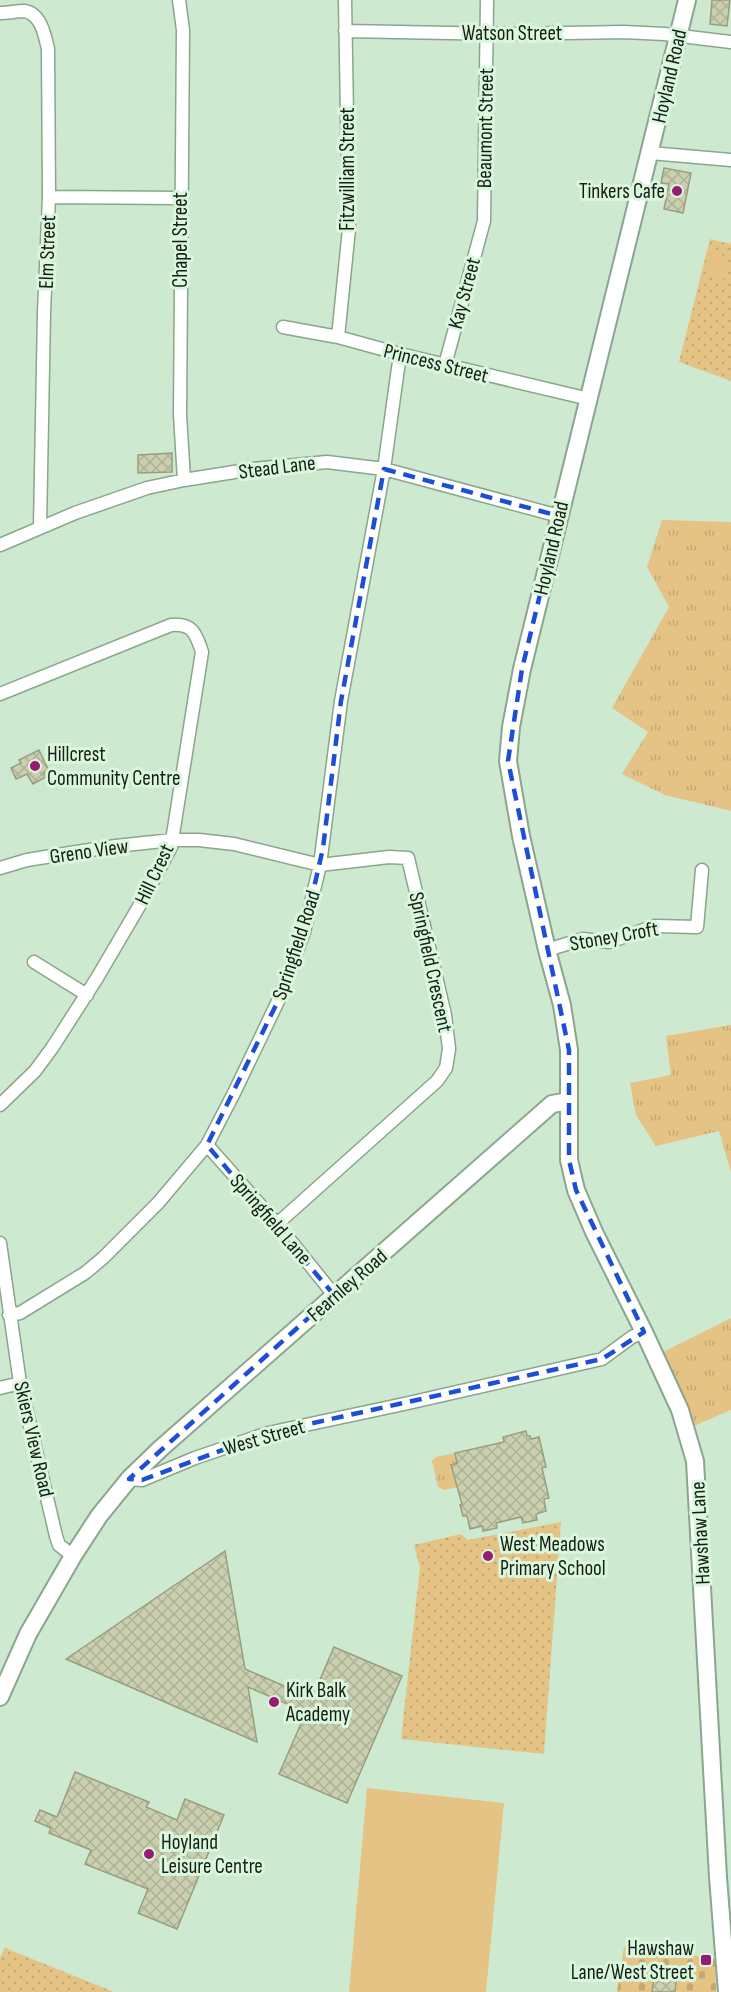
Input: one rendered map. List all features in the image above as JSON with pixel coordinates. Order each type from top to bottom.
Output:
[{"type":"main road","name":"Hoyland Road","points":[[569,1101],[569,1050],[562,1005],[515,810],[508,761],[511,727],[522,669],[559,516],[687,0]]},
{"type":"main road","name":"Fearnley Road","points":[[129,1479],[552,1104],[569,1101]]},
{"type":"main road","name":"Hawshaw Lane","points":[[569,1101],[569,1160],[576,1190],[680,1410],[696,1461],[718,1877],[727,1992]]},
{"type":"main road","points":[[0,1697],[28,1634],[73,1556],[99,1516],[129,1479]]},
{"type":"street","name":"Fitzwilliam Street","points":[[338,337],[348,229],[345,0]]},
{"type":"street","name":"Beaumont Street","points":[[484,221],[487,0]]},
{"type":"street","name":"Chapel Street","points":[[180,6],[180,404],[184,480]]},
{"type":"street","name":"Elm Street","points":[[0,13],[26,11],[38,19],[45,33],[48,49],[49,197],[44,312],[40,527]]},
{"type":"street","name":"Watson Street","points":[[345,31],[624,32],[731,42]]},
{"type":"street","points":[[650,153],[731,160]]},
{"type":"street","points":[[49,197],[180,198]]},
{"type":"street","name":"Kay Street","points":[[445,365],[484,221]]},
{"type":"street","name":"Princess Street","points":[[283,327],[338,337],[589,399]]},
{"type":"street","name":"Springfield Road","points":[[9,1315],[20,1313],[85,1273],[158,1203],[207,1145],[280,998],[304,932],[320,865],[341,701],[384,469],[400,354]]},
{"type":"street","name":"Stead Lane","points":[[0,545],[75,513],[147,488],[254,469],[327,462],[384,469],[559,516]]},
{"type":"street","name":"Hill Crest","points":[[0,694],[171,625],[182,624],[189,628],[197,636],[202,652],[171,847],[87,995],[35,1071],[0,1105]]},
{"type":"street","name":"Greno View","points":[[0,868],[27,860],[70,853],[172,840],[234,844],[320,865]]},
{"type":"street","name":"Springfield Crescent","points":[[277,1224],[437,1082],[446,1068],[449,1049],[445,1015],[408,858],[389,857],[320,865]]},
{"type":"street","name":"Stoney Croft","points":[[547,950],[583,939],[609,942],[654,926],[697,927],[702,870]]},
{"type":"street","points":[[34,962],[87,995]]},
{"type":"street","name":"Springfield Lane","points":[[207,1145],[277,1224],[334,1295]]},
{"type":"street","name":"Skiers View Road","points":[[0,1242],[20,1383],[56,1536],[59,1545],[73,1556]]},
{"type":"street","name":"West Street","points":[[129,1479],[142,1480],[195,1458],[268,1433],[602,1359],[632,1337],[644,1332]]},
{"type":"street","points":[[0,1388],[20,1383]]},
{"type":"highlighted area","points":[[384,469],[559,516],[522,669],[508,761],[569,1050],[569,1160],[576,1190],[644,1332],[602,1359],[268,1433],[142,1480],[129,1479],[334,1295],[207,1145],[280,997],[304,932],[323,848],[341,701]]},
{"type":"green space","points":[[710,239],[730,244],[731,241],[731,381],[679,362]]},
{"type":"green space","points":[[711,253],[729,257],[723,280],[705,275]]},
{"type":"green space","points":[[662,520],[731,522],[731,811],[665,795],[622,774],[648,732],[612,708],[669,607],[647,567]]},
{"type":"green space","points":[[731,1025],[731,1172],[719,1131],[656,1146],[636,1115],[630,1083],[671,1075],[666,1036]]},
{"type":"green space","points":[[731,1318],[731,1410],[691,1427],[657,1355]]},
{"type":"green space","points":[[455,1453],[457,1463],[451,1465],[454,1477],[459,1477],[458,1487],[444,1490],[438,1487],[432,1461],[436,1457]]},
{"type":"green space","points":[[561,1522],[544,1754],[401,1739],[420,1567],[414,1545],[461,1534],[468,1540]]},
{"type":"green space","points":[[367,1788],[504,1803],[486,1992],[349,1992]]},
{"type":"green space","points":[[629,1943],[715,1959],[716,1992],[617,1992],[624,1947]]},
{"type":"green space","points":[[5,1947],[114,1992],[0,1992],[0,1958]]},
{"type":"building","points":[[712,0],[730,0],[727,26],[710,24]]},
{"type":"building","points":[[664,168],[691,173],[683,213],[664,209],[669,184],[661,183]]},
{"type":"building","points":[[172,453],[172,472],[138,473],[138,455]]},
{"type":"building","points":[[39,750],[49,771],[44,773],[46,777],[33,784],[27,774],[16,779],[11,768],[21,763],[19,760]]},
{"type":"building","points":[[526,1431],[527,1436],[531,1439],[539,1437],[546,1467],[542,1468],[549,1498],[544,1499],[546,1511],[536,1514],[537,1520],[523,1523],[521,1517],[496,1523],[497,1528],[483,1531],[482,1526],[470,1529],[467,1516],[463,1516],[451,1465],[457,1463],[455,1453],[504,1442],[503,1437]]},
{"type":"building","points":[[225,1551],[245,1669],[312,1698],[334,1647],[402,1676],[347,1803],[279,1774],[306,1712],[248,1687],[257,1742],[66,1659]]},
{"type":"building","name":"Hoyland Leisure Centre","points":[[75,1772],[149,1802],[146,1807],[177,1820],[185,1799],[224,1815],[177,1929],[138,1913],[148,1889],[85,1864],[91,1850],[49,1833],[51,1828],[35,1821],[40,1810],[57,1817]]},
{"type":"building","points":[[655,1970],[677,1973],[675,1992],[652,1992]]},
{"type":"place","name":"Tinkers Cafe","points":[[677,191]]},
{"type":"place","name":"Hillcrest Community Centre","points":[[35,766]]},
{"type":"place","name":"West Meadows Primary School","points":[[488,1556]]},
{"type":"place","name":"Kirk Balk Academy","points":[[274,1702]]},
{"type":"place","name":"Hoyland Leisure Centre","points":[[149,1854]]},
{"type":"place","name":"Hawshaw Lane/West Street","points":[[706,1960]]}]
